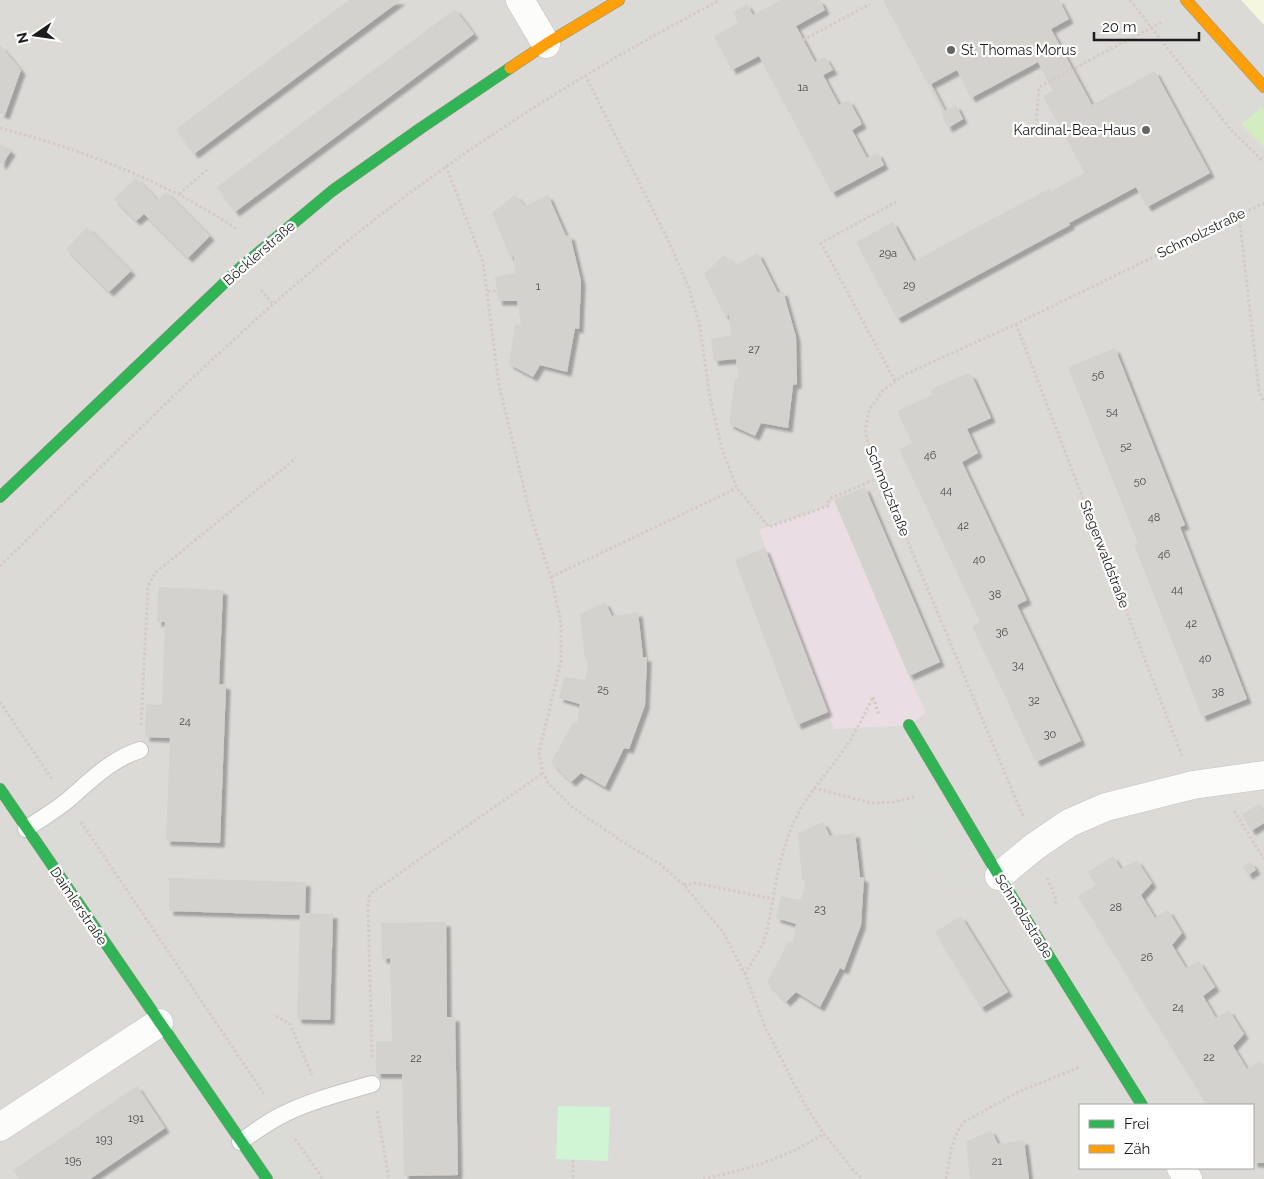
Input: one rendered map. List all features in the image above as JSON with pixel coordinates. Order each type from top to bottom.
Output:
[{"type":"street","points":[[520,0],[546,44]]},
{"type":"street","name":"Böcklerstraße","points":[[0,496],[192,312],[332,191],[421,128],[546,44],[619,0]]},
{"type":"street","points":[[1189,4],[1264,87]]},
{"type":"street","name":"Schmolzstraße","points":[[909,725],[999,876],[1141,1104]]},
{"type":"street","points":[[999,876],[1069,823],[1099,809],[1204,783],[1264,775]]},
{"type":"street","name":"Daimlerstraße","points":[[0,789],[267,1179]]},
{"type":"street","points":[[0,1127],[159,1023]]},
{"type":"lane","points":[[26,829],[67,801],[88,781],[111,764],[127,754],[140,750]]},
{"type":"lane","points":[[240,1142],[279,1116],[324,1098],[372,1084]]},
{"type":"path","points":[[0,566],[208,364],[273,304],[359,232],[446,166],[585,75],[720,0]]},
{"type":"path","points":[[1130,0],[1231,130],[1264,162]]},
{"type":"path","points":[[803,40],[870,4]]},
{"type":"path","points":[[1036,126],[1039,87],[1152,28],[1189,4]]},
{"type":"path","points":[[585,75],[668,240],[689,288],[700,327],[710,398],[722,449],[736,488],[769,527],[828,506],[829,499],[880,477]]},
{"type":"path","points":[[0,128],[42,139],[98,158],[179,194],[214,214],[264,248]]},
{"type":"path","points":[[446,166],[483,262],[499,385],[531,517],[551,577],[561,623],[557,681],[539,752],[543,773],[557,793],[573,808],[622,842],[660,864],[684,885],[723,932],[745,974],[765,1028],[804,1103],[824,1134],[863,1179]]},
{"type":"path","points":[[179,194],[208,170]]},
{"type":"path","points":[[895,381],[821,242],[896,202]]},
{"type":"path","name":"Schmolzstraße","points":[[1034,848],[1020,805],[871,454],[866,431],[869,410],[883,390],[906,374],[1016,324],[1264,203]]},
{"type":"path","points":[[1239,215],[1259,391],[1264,402]]},
{"type":"path","points":[[488,291],[496,290]]},
{"type":"path","name":"Stegerwaldstraße","points":[[1016,324],[1204,783],[1264,858]]},
{"type":"path","points":[[140,750],[148,586],[151,578],[296,458]]},
{"type":"path","points":[[551,577],[736,488]]},
{"type":"path","points":[[745,974],[763,944],[779,864],[798,813],[814,788],[844,749],[858,727],[873,697]]},
{"type":"path","points":[[0,702],[323,1179]]},
{"type":"path","points":[[389,1179],[372,1084],[368,905],[370,894],[543,773]]},
{"type":"path","points":[[814,788],[871,803],[894,802],[946,788]]},
{"type":"path","points":[[684,885],[695,883],[773,899]]},
{"type":"path","points":[[276,1016],[290,1024],[324,1098]]},
{"type":"path","points":[[946,1179],[954,1140],[964,1122],[1018,1092],[1081,1066]]},
{"type":"path","points":[[703,1179],[744,1170],[772,1160],[798,1150],[824,1134]]},
{"type":"path","points":[[573,1160],[573,1179]]},
{"type":"shaded area","points":[[0,0],[1264,0],[1264,1179],[0,1179]]},
{"type":"shaded area","points":[[655,0],[705,0],[582,65],[571,45]]},
{"type":"shaded area","points":[[1139,0],[1172,0],[1262,107],[1241,124]]},
{"type":"shaded area","points":[[1241,0],[1264,0],[1264,25]]},
{"type":"shaded area","points":[[834,500],[926,713],[909,725],[834,729],[759,530],[828,506]]},
{"type":"shaded area","points":[[67,811],[146,929],[124,944],[45,827]]},
{"type":"shaded area","points":[[930,811],[972,881],[950,893],[906,820]]},
{"type":"shaded area","points":[[1088,1070],[1108,1104],[1079,1104],[1079,1108],[1061,1079]]},
{"type":"shaded area","points":[[282,1130],[316,1179],[285,1179],[261,1145]]},
{"type":"shaded area","points":[[1117,1169],[1149,1169],[1154,1179],[1123,1179]]},
{"type":"green space","points":[[1262,107],[1264,109],[1264,147],[1241,124]]},
{"type":"green space","points":[[558,1106],[610,1107],[608,1161],[556,1159]]},
{"type":"building","points":[[349,0],[401,0],[194,154],[176,129]]},
{"type":"building","points":[[781,0],[820,0],[825,10],[796,26],[815,62],[825,57],[833,70],[823,75],[839,105],[849,100],[862,124],[852,130],[867,158],[878,153],[884,165],[832,193],[759,56],[732,70],[714,36],[738,23],[733,12],[747,4],[753,15]]},
{"type":"building","points":[[883,0],[1059,0],[1069,19],[1051,29],[1092,105],[1155,71],[1210,173],[1147,207],[1136,187],[897,319],[856,242],[893,222],[914,261],[1050,188],[1051,191],[1085,173],[1043,96],[1053,91],[1038,62],[971,98],[957,70],[931,84],[945,111],[956,105],[963,119],[948,128],[941,113],[943,112]]},
{"type":"building","points":[[455,9],[474,34],[235,212],[217,187]]},
{"type":"building","points":[[0,45],[21,70],[5,115],[0,113]]},
{"type":"building","points":[[0,145],[5,146],[11,151],[2,165],[0,163]]},
{"type":"building","points":[[136,178],[158,200],[166,192],[210,236],[188,258],[144,214],[136,221],[114,199]]},
{"type":"building","points":[[515,195],[525,206],[548,195],[566,236],[570,235],[581,281],[579,329],[575,328],[567,372],[540,365],[533,377],[509,364],[515,325],[521,324],[517,301],[498,301],[495,277],[515,273],[514,256],[510,257],[492,213]]},
{"type":"building","points":[[87,227],[131,271],[109,292],[66,249]]},
{"type":"building","points":[[758,253],[778,293],[783,291],[796,337],[797,384],[793,385],[788,428],[761,423],[755,436],[729,424],[735,379],[739,378],[736,359],[714,361],[711,339],[731,335],[729,315],[725,316],[704,274],[724,255],[735,265]]},
{"type":"building","points":[[1115,348],[1185,525],[1180,527],[1247,699],[1202,717],[1134,545],[1138,544],[1068,367]]},
{"type":"building","points":[[968,373],[972,376],[991,418],[967,429],[978,453],[962,462],[1027,600],[1017,605],[1081,741],[1036,762],[972,626],[980,622],[899,449],[912,443],[897,411],[932,395],[931,391],[934,388]]},
{"type":"building","points":[[865,487],[940,662],[909,676],[834,500]]},
{"type":"building","points":[[765,548],[828,712],[797,725],[735,560]]},
{"type":"building","points":[[158,587],[223,590],[219,684],[226,685],[220,843],[166,841],[170,738],[145,737],[146,704],[162,705],[165,622],[157,622]]},
{"type":"building","points":[[605,602],[612,616],[638,612],[643,657],[647,657],[645,705],[629,749],[624,748],[605,787],[581,773],[571,782],[551,762],[573,722],[577,723],[580,704],[559,698],[564,677],[585,680],[589,661],[585,660],[580,614]]},
{"type":"building","points":[[1260,804],[1264,811],[1264,823],[1251,831],[1242,814]]},
{"type":"building","points":[[823,822],[830,836],[855,833],[860,877],[864,878],[861,925],[844,970],[840,968],[820,1007],[796,992],[786,1002],[767,982],[789,941],[793,943],[796,924],[776,918],[781,896],[801,900],[806,880],[802,880],[798,833]]},
{"type":"building","points":[[1113,856],[1121,869],[1137,860],[1152,883],[1141,895],[1155,918],[1168,910],[1182,933],[1172,945],[1186,968],[1199,961],[1215,987],[1203,996],[1216,1018],[1229,1010],[1244,1034],[1233,1046],[1247,1069],[1260,1061],[1264,1067],[1264,1163],[1254,1163],[1254,1104],[1206,1104],[1078,896],[1096,885],[1088,872]]},
{"type":"building","points":[[1251,862],[1256,870],[1248,875],[1243,866]]},
{"type":"building","points":[[169,878],[306,882],[305,913],[333,914],[330,1020],[297,1019],[300,915],[169,911]]},
{"type":"building","points":[[961,916],[1008,992],[981,1008],[935,932]]},
{"type":"building","points":[[446,922],[447,1017],[455,1017],[458,1175],[404,1176],[402,1074],[376,1074],[376,1041],[392,1041],[390,958],[382,959],[381,923]]},
{"type":"building","points":[[137,1086],[165,1128],[90,1179],[19,1179],[13,1170]]},
{"type":"building","points":[[991,1130],[998,1144],[1024,1140],[1029,1179],[970,1179],[966,1142]]},
{"type":"traffic: fast","points":[[0,497],[240,268],[332,191],[510,68]]},
{"type":"traffic: fast","points":[[909,725],[999,876],[1141,1104]]},
{"type":"traffic: fast","points":[[0,789],[267,1179]]},
{"type":"traffic: slow","points":[[510,68],[619,0]]},
{"type":"traffic: slow","points":[[1186,0],[1264,87]]},
{"type":"place","name":"St. Thomas Morus","points":[[951,50]]},
{"type":"place","name":"Kardinal-Bea-Haus","points":[[1146,130]]}]
